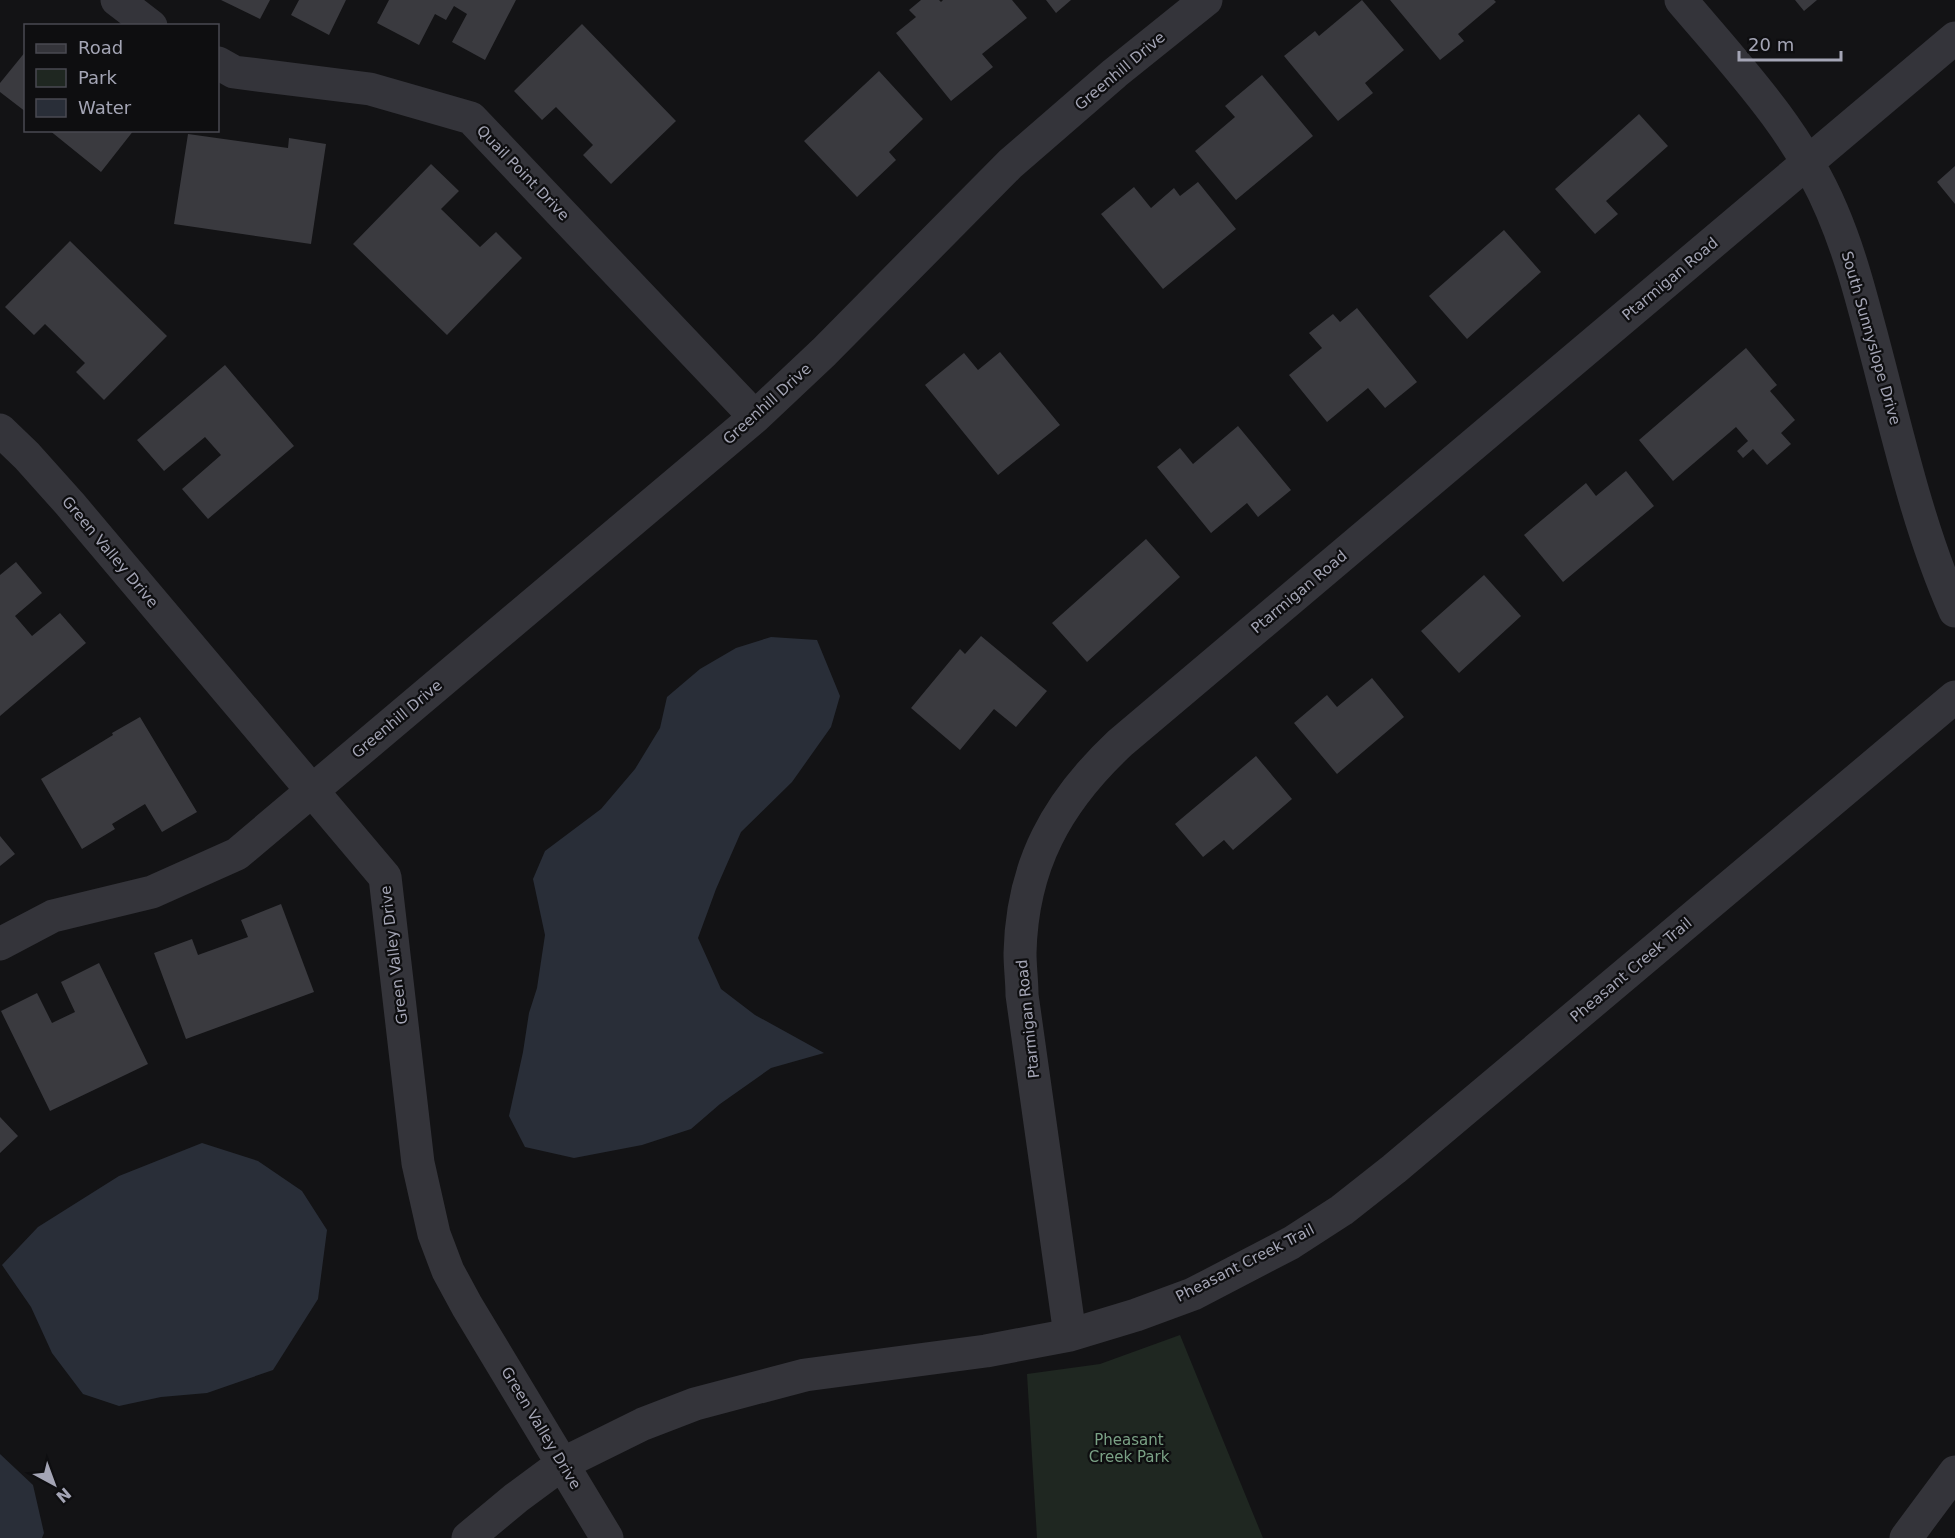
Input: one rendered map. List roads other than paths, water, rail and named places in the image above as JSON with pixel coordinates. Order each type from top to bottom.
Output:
[{"type":"street","points":[[117,0],[148,24]]},
{"type":"street","name":"Greenhill Drive","points":[[0,944],[52,916],[152,892],[237,854],[755,417],[824,352],[1010,165],[1115,73],[1206,0]]},
{"type":"street","name":"South Sunnyslope Drive","points":[[1681,0],[1767,102],[1808,161],[1831,209],[1852,262],[1915,498],[1955,611]]},
{"type":"street","name":"Ptarmigan Road","points":[[1070,1335],[1022,995],[1020,954],[1023,913],[1032,873],[1048,835],[1068,799],[1094,767],[1120,743],[1955,38]]},
{"type":"street","name":"Quail Point Drive","points":[[219,64],[234,72],[370,89],[471,118],[755,417]]},
{"type":"street","name":"Green Valley Drive","points":[[0,430],[70,504],[385,877],[418,1163],[434,1234],[448,1271],[467,1306],[607,1538]]},
{"type":"street","name":"Pheasant Creek Trail","points":[[468,1538],[562,1464],[643,1424],[684,1408],[805,1375],[986,1351],[1070,1335],[1136,1316],[1192,1294],[1291,1243],[1342,1210],[1394,1169],[1955,697]]},
{"type":"street","points":[[1906,1538],[1955,1472]]},
{"type":"water","points":[[771,637],[817,640],[840,696],[831,727],[792,782],[741,832],[698,938],[721,989],[755,1015],[824,1053],[771,1068],[720,1104],[691,1129],[642,1145],[574,1158],[525,1147],[509,1116],[529,1013],[537,988],[545,935],[533,879],[545,851],[601,809],[635,769],[660,728],[667,697],[700,669],[736,648]]},
{"type":"water","points":[[202,1143],[258,1161],[302,1191],[327,1230],[318,1299],[273,1370],[207,1393],[161,1397],[119,1406],[83,1394],[52,1353],[31,1307],[2,1265],[38,1227],[119,1176]]},
{"type":"water","points":[[0,1454],[33,1485],[44,1533],[42,1538],[0,1538]]},
{"type":"park label","name":"Pheasant Creek Park","points":[[1129,1448]]}]
